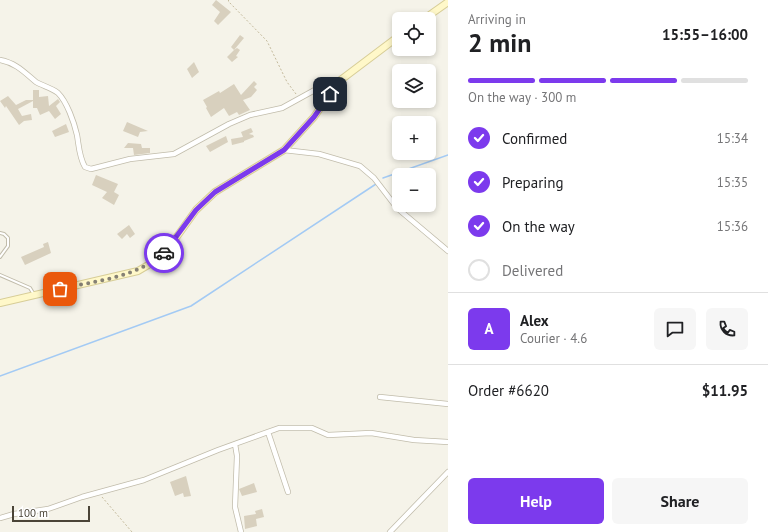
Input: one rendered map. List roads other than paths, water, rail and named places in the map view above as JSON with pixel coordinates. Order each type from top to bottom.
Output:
[{"type":"main road","points":[[434,12],[448,2]]},
{"type":"main road","points":[[0,303],[138,271],[155,261],[168,249],[196,210],[215,192],[284,150],[314,117],[338,82],[392,41]]},
{"type":"street","points":[[0,60],[18,66],[38,83],[58,93],[65,103],[76,133],[81,161],[85,167],[91,169],[130,159],[174,154],[229,124],[250,115],[282,108],[322,86],[338,82]]},
{"type":"street","points":[[284,150],[319,154],[360,166],[374,178],[397,208],[448,251]]},
{"type":"street","points":[[380,397],[448,404]]},
{"type":"street","points":[[0,518],[14,514],[48,509],[98,492],[144,480],[234,444],[279,428],[312,428],[328,434],[371,433],[414,440],[448,442]]},
{"type":"street","points":[[268,432],[288,492]]},
{"type":"street","points":[[234,444],[237,456],[235,507],[241,532]]},
{"type":"street","points":[[390,532],[448,472]]},
{"type":"lane","points":[[0,233],[4,234],[8,238],[8,246],[0,257]]},
{"type":"lane","points":[[0,275],[30,288],[34,295]]},
{"type":"waterway","points":[[383,178],[448,155]]},
{"type":"waterway","points":[[0,376],[191,306],[376,184]]}]
